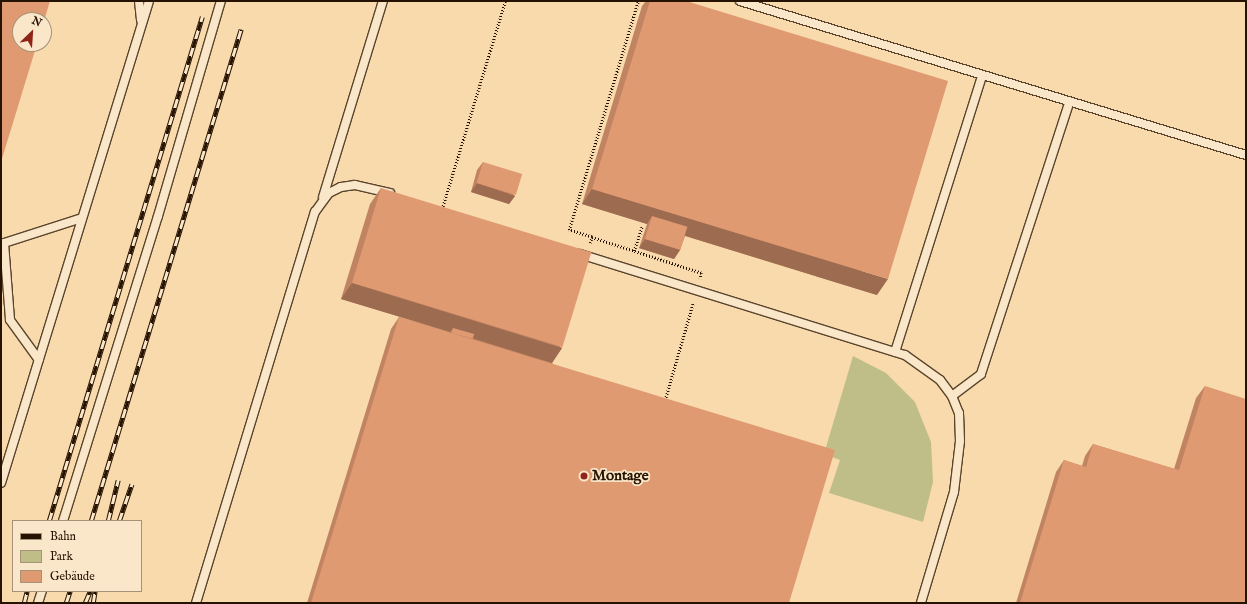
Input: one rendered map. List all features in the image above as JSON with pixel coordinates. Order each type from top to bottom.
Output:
[{"type":"lane","points":[[139,1],[142,23]]},
{"type":"lane","points":[[1,483],[149,1]]},
{"type":"lane","points":[[63,520],[158,216],[221,1]]},
{"type":"lane","points":[[196,603],[307,231],[322,200],[383,1]]},
{"type":"lane","points":[[740,1],[1069,103],[1246,155]]},
{"type":"lane","points":[[895,352],[982,76]]},
{"type":"lane","points":[[952,396],[981,374],[1069,103]]},
{"type":"lane","points":[[322,200],[329,193],[341,187],[355,185],[400,196]]},
{"type":"lane","points":[[39,360],[10,320],[2,243],[82,218]]},
{"type":"lane","points":[[572,251],[895,352],[919,362],[940,380],[952,396],[959,413],[960,441],[954,492],[921,603]]},
{"type":"lane","points":[[38,603],[42,592]]},
{"type":"path","points":[[440,217],[505,1]]},
{"type":"path","points":[[638,1],[569,230],[702,273],[663,407]]},
{"type":"path","points":[[634,251],[642,226]]},
{"type":"path","points":[[587,256],[592,237]]},
{"type":"green space","points":[[853,356],[886,373],[915,402],[931,442],[933,482],[923,522],[829,493],[840,460],[824,454]]},
{"type":"building","points":[[1,1],[50,1],[47,12],[12,12],[12,52],[35,52],[1,162]]},
{"type":"building","points":[[650,1],[686,1],[948,81],[888,279],[592,189]]},
{"type":"building","points":[[483,162],[522,174],[516,195],[477,183]]},
{"type":"building","points":[[381,188],[591,252],[562,347],[352,283]]},
{"type":"building","points":[[652,216],[687,227],[680,250],[645,239]]},
{"type":"building","name":"Montage","points":[[399,317],[835,450],[789,603],[311,603]]},
{"type":"building","points":[[453,328],[474,334],[473,339],[452,333]]},
{"type":"building","points":[[1205,386],[1246,399],[1246,603],[1020,603],[1064,460],[1086,467],[1093,444],[1179,470]]},
{"type":"railway","points":[[49,520],[202,17]]},
{"type":"railway","points":[[91,520],[241,29]]},
{"type":"railway","points":[[108,520],[118,480]]},
{"type":"railway","points":[[119,520],[132,484]]},
{"type":"railway","points":[[24,603],[27,592]]},
{"type":"railway","points":[[66,603],[70,592]]},
{"type":"railway","points":[[85,603],[90,592]]},
{"type":"railway","points":[[93,603],[95,592]]},
{"type":"place","name":"Montage","points":[[584,476]]}]
